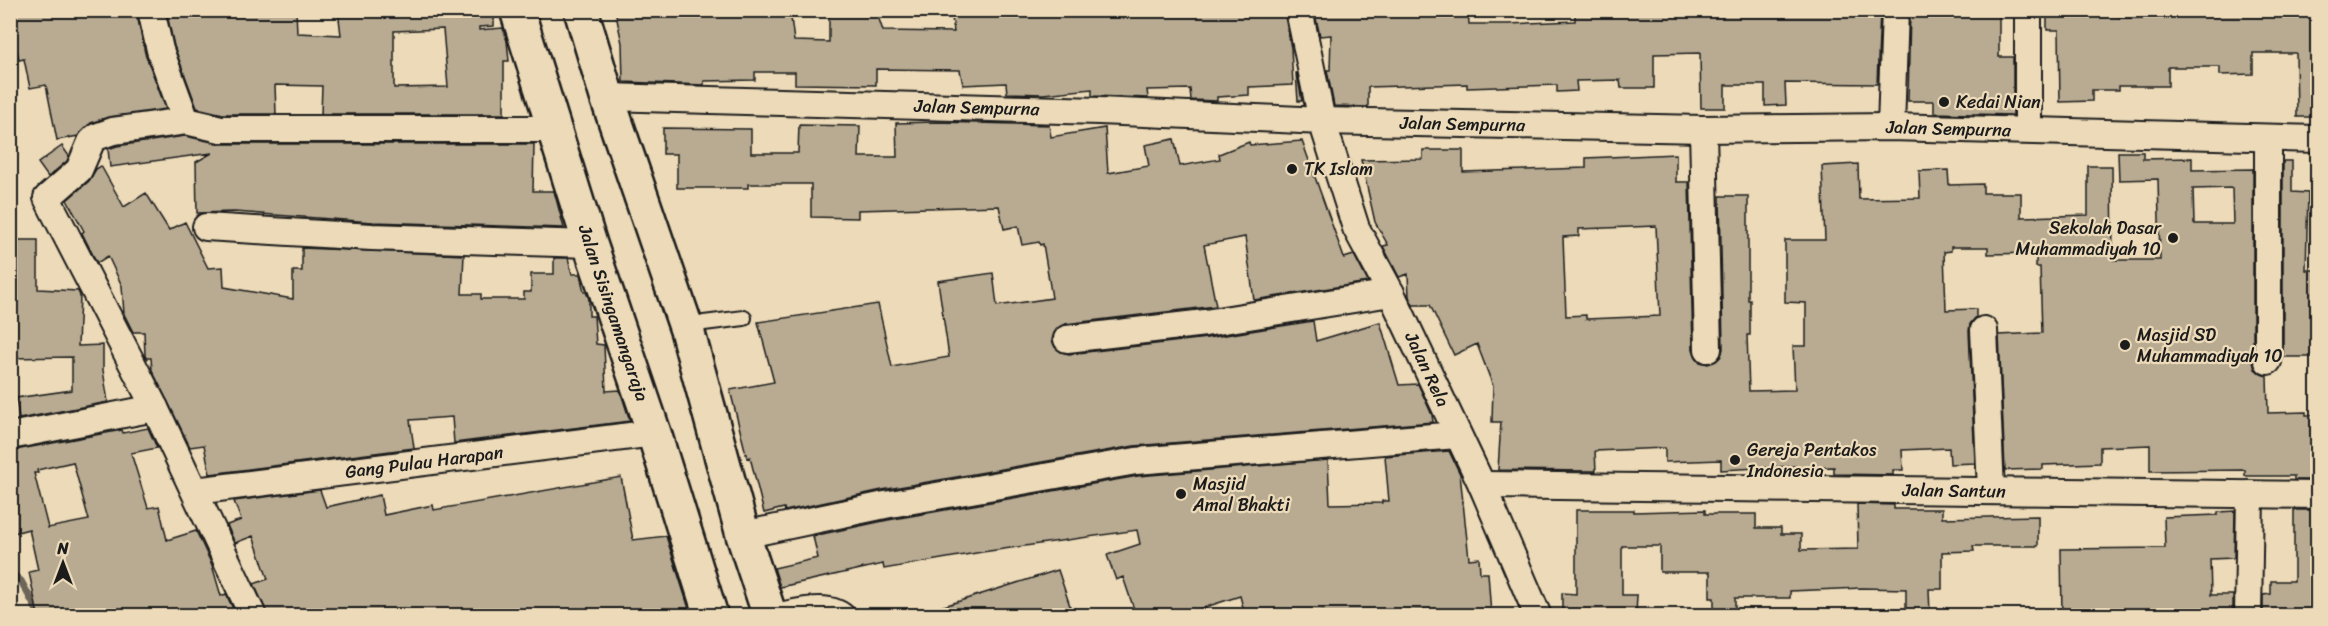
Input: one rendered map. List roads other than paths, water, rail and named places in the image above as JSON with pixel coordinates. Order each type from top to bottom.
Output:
[{"type":"main road","name":"Jalan Sisingamangaraja","points":[[517,10],[590,244],[654,433],[711,615]]},
{"type":"main road","points":[[581,10],[607,97],[687,330],[743,535],[769,614]]},
{"type":"street","points":[[151,10],[160,50],[186,121]]},
{"type":"street","name":"Jalan Rela","points":[[1299,10],[1322,121],[1356,228],[1391,293],[1482,485],[1538,615]]},
{"type":"street","points":[[1891,127],[1894,10]]},
{"type":"street","points":[[2028,10],[2028,129]]},
{"type":"street","name":"Jalan Sempurna","points":[[607,97],[1087,111],[1322,121],[1703,129],[1891,127],[2028,129],[2318,139]]},
{"type":"street","points":[[253,615],[155,408],[47,198],[79,170],[91,142],[96,137],[113,131],[186,121],[221,129],[555,129]]},
{"type":"street","points":[[1703,129],[1708,349]]},
{"type":"street","points":[[2268,138],[2268,361]]},
{"type":"street","points":[[206,227],[372,237],[590,244]]},
{"type":"street","points":[[1067,339],[1205,323],[1391,293]]},
{"type":"street","points":[[1984,330],[1991,491]]},
{"type":"street","points":[[10,436],[155,408]]},
{"type":"street","name":"Gang Pulau Harapan","points":[[195,491],[654,433]]},
{"type":"street","points":[[743,535],[885,506],[1136,461],[1457,435]]},
{"type":"street","name":"Jalan Santun","points":[[1482,485],[2318,495]]},
{"type":"street","points":[[2248,615],[2250,494]]},
{"type":"lane","points":[[687,330],[704,323],[744,318]]},
{"type":"lane","points":[[769,614],[814,604],[836,605],[850,615]]},
{"type":"waterway","points":[[10,572],[21,581],[40,616]]},
{"type":"place","name":"Kedai Nian","points":[[1944,102]]},
{"type":"place","name":"TK Islam","points":[[1292,169]]},
{"type":"place","name":"Sekolah Dasar Muhammadiyah 10","points":[[2173,238]]},
{"type":"place","name":"Masjid SD Muhammadiyah 10","points":[[2125,345]]},
{"type":"place","name":"Gereja Pentakos Indonesia","points":[[1735,460]]},
{"type":"place","name":"Masjid Amal Bhakti","points":[[1181,494]]}]
